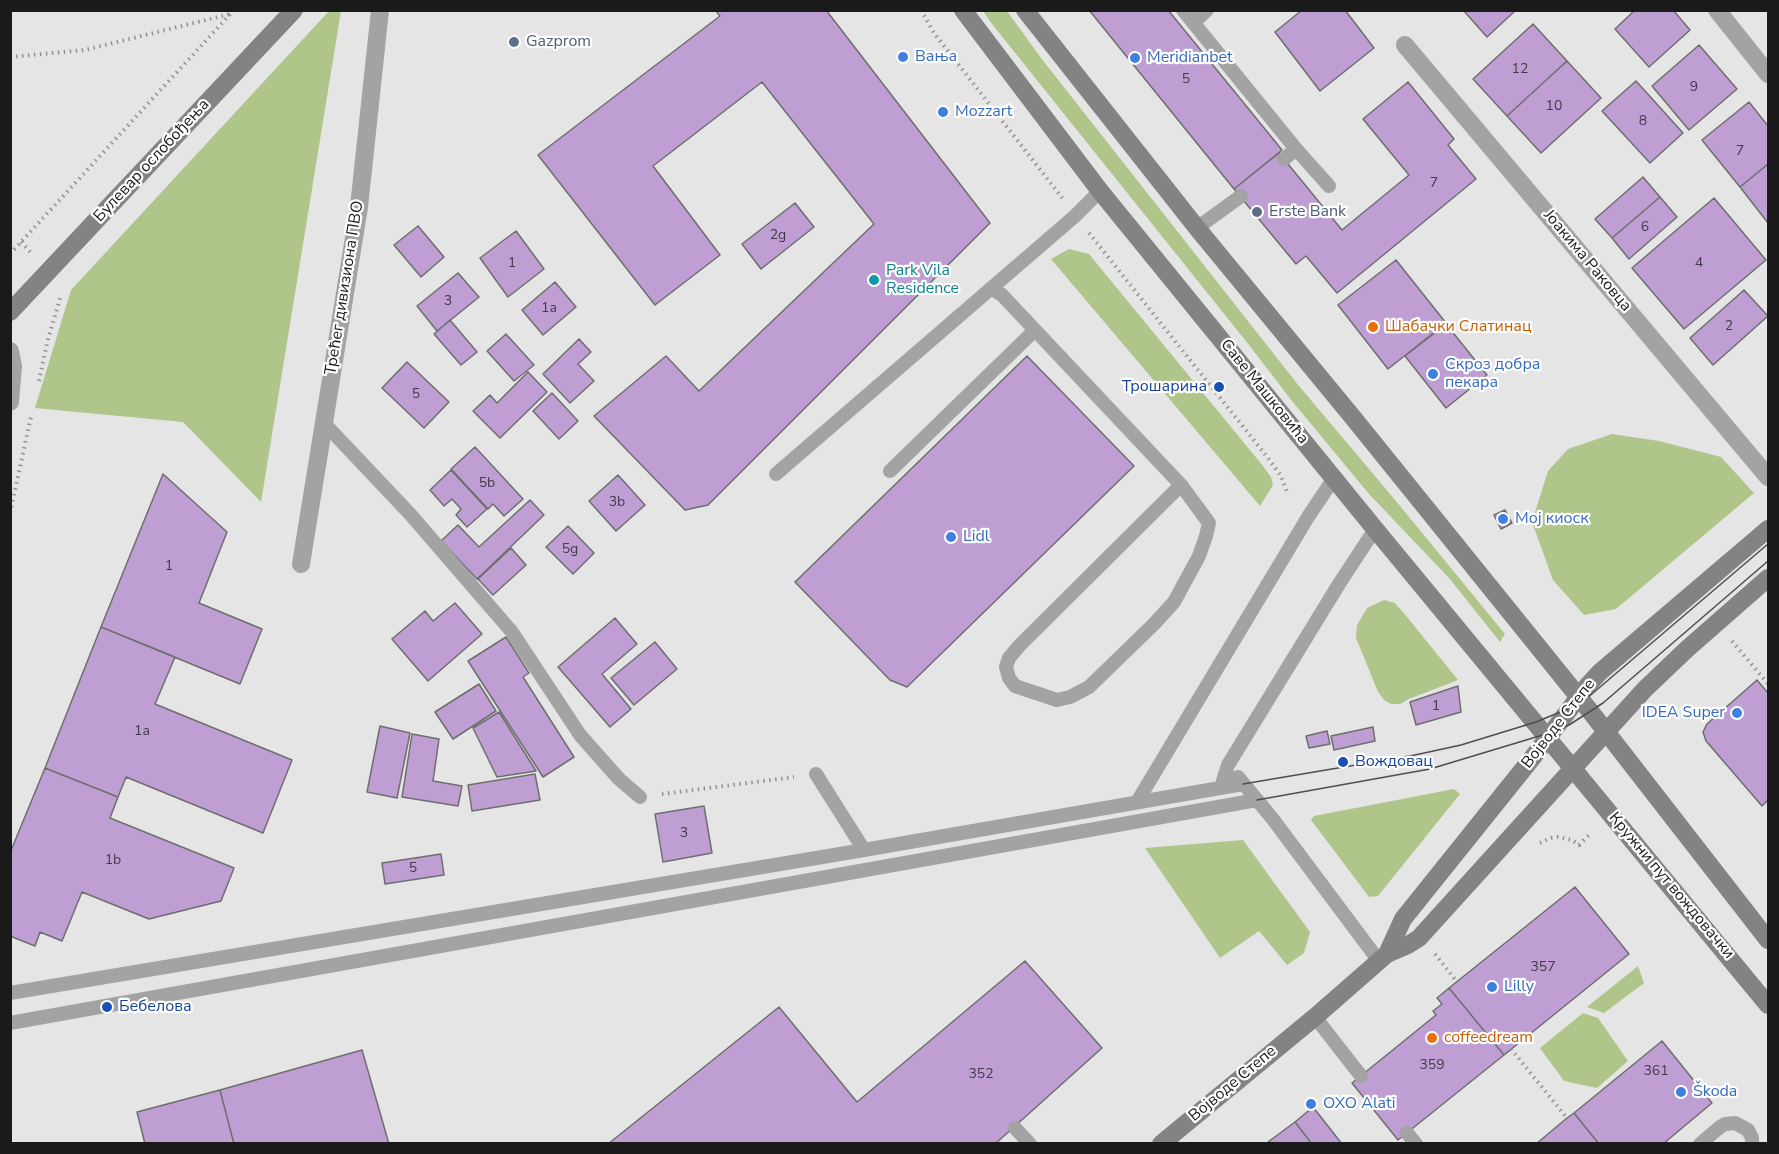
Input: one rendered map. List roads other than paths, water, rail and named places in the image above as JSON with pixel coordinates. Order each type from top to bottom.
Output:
[{"type":"main road","name":"Булевар ослобођења","points":[[10,312],[294,10]]},
{"type":"main road","name":"Саве Машковића","points":[[963,10],[1100,191],[1573,768]]},
{"type":"main road","points":[[1025,10],[1197,228],[1606,732],[1768,940]]},
{"type":"main road","name":"Војводе Степе","points":[[1383,957],[1403,919],[1600,672],[1768,529]]},
{"type":"main road","name":"Војводе Степе","points":[[1161,1143],[1315,1017],[1383,957],[1419,938],[1646,689],[1768,578]]},
{"type":"main road","name":"Кружни пут вождовачки","points":[[1573,768],[1768,1005]]},
{"type":"street","name":"Трећег дивизиона ПВО","points":[[301,564],[359,207],[381,10]]},
{"type":"street","points":[[1717,10],[1768,74]]},
{"type":"street","name":"Јоакима Раковца","points":[[1405,45],[1768,477]]},
{"type":"street","points":[[10,351],[14,366],[10,402]]},
{"type":"lane","points":[[1183,10],[1329,186]]},
{"type":"lane","points":[[1193,22],[1207,10]]},
{"type":"lane","points":[[1284,159],[1296,149]]},
{"type":"lane","points":[[776,474],[1075,216],[1100,191]]},
{"type":"lane","points":[[1197,228],[1241,196]]},
{"type":"lane","points":[[991,288],[1002,295],[1181,485],[1209,523],[1199,556],[1174,602],[1089,687],[1080,693],[1058,700],[1015,686],[1009,678],[1006,667],[1009,658],[1018,646],[1181,485]]},
{"type":"lane","points":[[890,471],[1035,330]]},
{"type":"lane","points":[[323,422],[410,514],[512,632],[580,735],[619,779],[640,797]]},
{"type":"lane","points":[[1137,802],[1334,477]]},
{"type":"lane","points":[[1221,787],[1228,765],[1375,529]]},
{"type":"lane","points":[[1228,765],[1383,957]]},
{"type":"lane","points":[[816,774],[864,850]]},
{"type":"lane","points":[[10,993],[1243,784]]},
{"type":"lane","points":[[10,1023],[1257,800]]},
{"type":"lane","points":[[1315,1017],[1361,1076]]},
{"type":"lane","points":[[1700,1143],[1725,1124],[1736,1123],[1748,1130],[1752,1143]]},
{"type":"lane","points":[[1015,1128],[1030,1143]]},
{"type":"tram line","points":[[1243,784],[1461,745],[1536,722],[1570,708],[1593,693],[1768,544]]},
{"type":"tram line","points":[[1257,800],[1430,769],[1569,725],[1603,703],[1768,561]]},
{"type":"place","name":"Gazprom","points":[[514,42]]},
{"type":"place","name":"Вања","points":[[903,57]]},
{"type":"place","name":"Meridianbet","points":[[1135,58]]},
{"type":"place","name":"Mozzart","points":[[943,112]]},
{"type":"place","name":"Erste Bank","points":[[1257,212]]},
{"type":"place","name":"Park Vila Residence","points":[[874,280]]},
{"type":"place","name":"Шабачки Слатинац","points":[[1373,327]]},
{"type":"place","name":"Скроз добра пекара","points":[[1433,374]]},
{"type":"place","name":"Трошарина","points":[[1219,387]]},
{"type":"place","name":"Мој киоск","points":[[1503,519]]},
{"type":"place","name":"Lidl","points":[[951,537]]},
{"type":"place","name":"IDEA Super","points":[[1737,713]]},
{"type":"place","name":"Вождовац","points":[[1343,762]]},
{"type":"place","name":"Lilly","points":[[1492,987]]},
{"type":"place","name":"Бебелова","points":[[107,1007]]},
{"type":"place","name":"coffeedream","points":[[1432,1038]]},
{"type":"place","name":"Škoda","points":[[1681,1092]]},
{"type":"place","name":"OXO Alati","points":[[1311,1104]]}]
